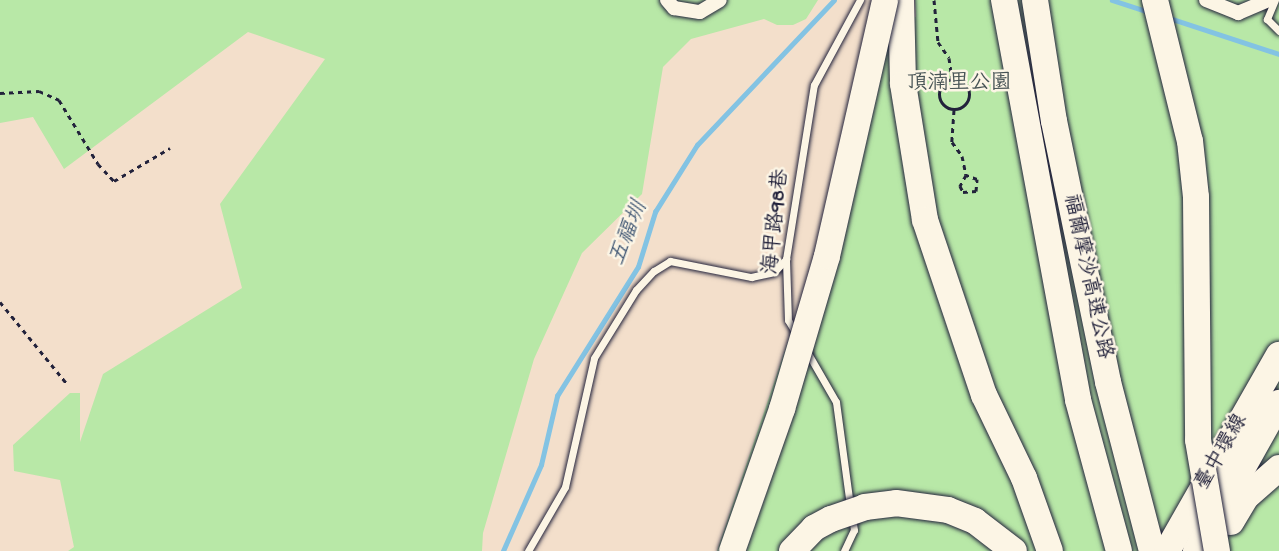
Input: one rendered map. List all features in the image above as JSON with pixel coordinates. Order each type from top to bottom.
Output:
[{"type":"highway","points":[[732,551],[782,410],[827,256],[885,0]]},
{"type":"highway","points":[[901,0],[903,84],[925,220],[984,395],[1024,478],[1050,551]]},
{"type":"highway","name":"福爾摩沙高速公路","points":[[1004,0],[1078,400],[1119,551]]},
{"type":"highway","name":"福爾摩沙高速公路","points":[[1035,0],[1054,121],[1108,382],[1152,551]]},
{"type":"highway","points":[[1155,0],[1190,141],[1196,197],[1197,430],[1215,551]]},
{"type":"highway","name":"臺中環線","points":[[1167,551],[1279,355]]},
{"type":"highway","name":"臺中環線","points":[[1196,551],[1279,403]]},
{"type":"highway","points":[[1215,551],[1246,497],[1279,468]]},
{"type":"highway","points":[[792,551],[814,528],[831,519],[865,507],[896,503],[948,510],[975,521],[1014,551]]},
{"type":"street","points":[[668,0],[674,8],[700,12],[720,0]]},
{"type":"street","points":[[1206,0],[1238,13],[1268,0]]},
{"type":"lane","name":"海甲路98巷","points":[[844,551],[854,530],[836,402],[788,320],[786,260],[814,85],[860,0]]},
{"type":"lane","points":[[1275,0],[1267,19],[1279,31]]},
{"type":"lane","points":[[528,551],[565,487],[594,358],[636,290],[654,271],[670,261],[751,277],[774,272],[786,260]]},
{"type":"path","points":[[934,0],[938,42],[949,58],[952,80]]},
{"type":"path","points":[[952,80],[967,86],[969,97],[964,106],[954,110],[944,106],[939,97],[940,87],[952,80]]},
{"type":"path","points":[[0,93],[39,91],[59,100],[98,164],[114,181],[170,148]]},
{"type":"path","points":[[954,110],[952,142],[963,156],[966,175],[960,186],[963,192],[976,191],[977,179],[966,175]]},
{"type":"path","points":[[0,302],[68,385]]},
{"type":"green space","points":[[0,0],[818,0],[806,19],[793,25],[777,25],[764,19],[691,39],[663,67],[642,194],[582,253],[534,359],[483,533],[482,551],[68,551],[74,547],[60,480],[14,471],[13,445],[70,393],[80,393],[80,442],[103,374],[242,288],[220,204],[325,59],[248,32],[64,169],[33,117],[0,123]]},
{"type":"green space","name":"頂湳里公園","points":[[915,0],[1279,0],[1279,551],[717,551],[831,214],[875,2],[916,17]]},
{"type":"waterway","name":"五福圳","points":[[503,551],[541,465],[557,396],[638,267],[655,212],[697,145],[834,0]]},
{"type":"waterway","points":[[1112,0],[1149,12]]},
{"type":"waterway","points":[[1169,18],[1279,54]]}]
